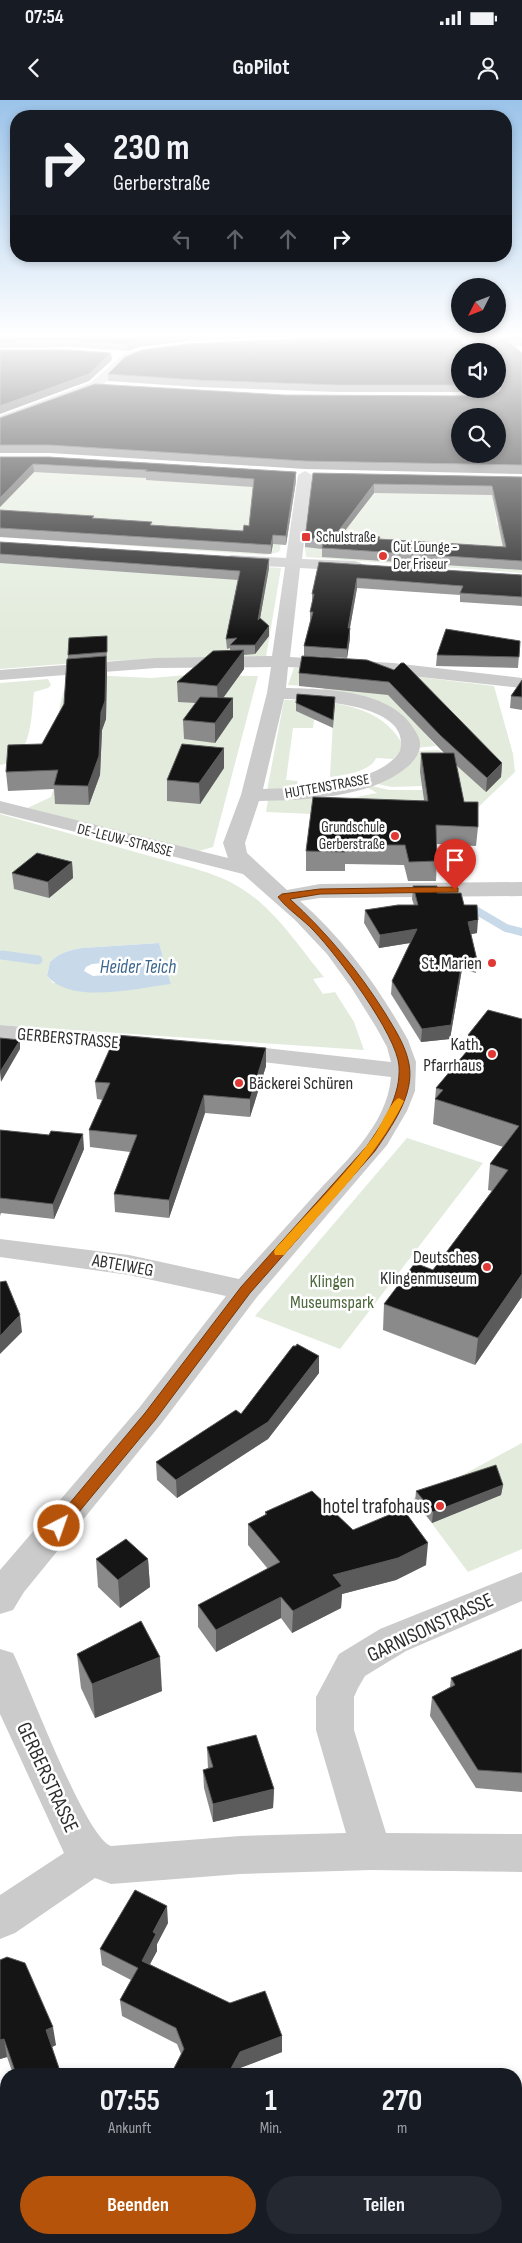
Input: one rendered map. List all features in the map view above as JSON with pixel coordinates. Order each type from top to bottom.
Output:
[{"type":"street","points":[[288,474],[323,476]]},
{"type":"street","points":[[0,1600],[11,1582],[150,1416],[246,1290],[379,1137],[397,1106],[402,1091],[404,1071],[402,1056],[393,1034],[368,994],[317,929],[251,870],[236,854],[234,843],[251,795],[276,692],[306,475]]},
{"type":"street","points":[[214,559],[373,568]]},
{"type":"street","points":[[0,675],[179,662],[281,662],[414,671],[522,683]]},
{"type":"street","name":"HUTTENSTRASSE","points":[[251,795],[314,790],[370,780],[399,764],[409,754],[412,743],[409,733],[403,724],[384,710],[333,696],[276,692]]},
{"type":"street","name":"DE-LEUW-STRASSE","points":[[0,807],[251,870]]},
{"type":"street","points":[[282,897],[320,892],[522,889]]},
{"type":"street","name":"GERBERSTRASSE","points":[[0,1032],[169,1047]]},
{"type":"street","points":[[206,1050],[404,1071]]},
{"type":"street","name":"ABTEIWEG","points":[[0,1248],[129,1265],[246,1290]]},
{"type":"street","name":"GARNISONSTRASSE","points":[[371,1850],[335,1730],[335,1697],[342,1681],[352,1665],[393,1640],[522,1586]]},
{"type":"street","name":"GERBERSTRASSE","points":[[0,1664],[18,1712],[76,1837],[91,1858]]},
{"type":"street","points":[[0,1919],[91,1858],[111,1865],[240,1855],[371,1850],[522,1853]]},
{"type":"green space","points":[[0,463],[292,486],[280,549],[279,552],[265,555],[0,537]]},
{"type":"green space","points":[[325,480],[491,485],[497,525],[504,526],[522,554],[522,573],[306,557],[310,482]]},
{"type":"green space","points":[[0,549],[281,568],[266,657],[100,661],[0,669]]},
{"type":"green space","points":[[294,668],[411,676],[494,686],[513,754],[515,772],[469,816],[431,819],[266,812],[268,800],[306,795],[325,803],[377,793],[365,786],[368,785],[389,790],[423,790],[420,772],[422,786],[392,787],[373,783],[416,751],[439,750],[452,763],[482,758],[425,733],[436,746],[415,748],[408,723],[321,692],[325,687],[288,685]]},
{"type":"green space","points":[[89,675],[151,678],[187,675],[258,676],[213,847],[199,851],[21,811],[51,797],[55,782],[58,721],[64,692],[70,678]]},
{"type":"green space","points":[[48,679],[51,685],[48,688],[34,692],[28,736],[24,747],[11,761],[0,765],[0,683]]},
{"type":"green space","points":[[284,700],[334,703],[367,712],[381,720],[393,731],[403,745],[402,750],[393,759],[376,758],[373,763],[362,770],[330,777],[333,721],[314,720],[313,728],[293,728],[286,780],[298,781],[294,791],[267,791]]},
{"type":"green space","points":[[0,814],[196,869],[214,875],[242,889],[254,897],[276,918],[324,977],[313,979],[323,994],[335,992],[354,1022],[364,1050],[0,1025]],"holes":[[[159,943],[171,984],[53,983],[47,976],[50,962],[57,956],[69,951],[82,948]]]},
{"type":"green space","name":"Klingen Museumspark","points":[[407,1138],[483,1163],[340,1349],[255,1316]]},
{"type":"green space","points":[[522,1443],[522,1549],[468,1572],[413,1498],[444,1485]]},
{"type":"water","name":"Heider Teich","points":[[159,943],[171,984],[123,991],[88,992],[72,990],[58,985],[47,976],[50,962],[53,959],[65,952],[82,948]],"holes":[[[104,963],[111,969],[105,975],[93,976],[84,971],[86,967],[92,964]]]},
{"type":"building","points":[[0,436],[451,436],[451,463],[506,463],[506,436],[522,436],[522,465],[305,461],[50,445],[0,445]]},
{"type":"building","points":[[0,457],[49,457],[296,472],[286,536],[273,535],[271,545],[0,528],[0,510],[94,516],[92,518],[152,522],[150,525],[243,531],[244,525],[249,526],[254,479],[145,471],[147,470],[33,464],[0,498]]},
{"type":"building","points":[[313,473],[522,477],[522,561],[322,548],[324,540],[305,538]],"holes":[[[374,484],[492,486],[506,547],[379,539],[380,537],[337,533]]]},
{"type":"building","points":[[0,542],[269,559],[258,620],[260,618],[269,626],[255,645],[230,645],[237,638],[226,639],[240,571],[0,554]]},
{"type":"building","points":[[319,562],[522,575],[522,597],[460,593],[463,586],[357,578],[348,628],[350,628],[347,649],[304,646],[313,612],[310,612],[314,594],[312,594]]},
{"type":"building","points":[[446,629],[520,641],[519,657],[437,655]]},
{"type":"building","points":[[107,636],[107,652],[68,655],[69,638]]},
{"type":"building","points":[[244,650],[217,686],[177,682],[213,651]]},
{"type":"building","points":[[106,656],[105,701],[101,712],[99,756],[88,786],[54,785],[58,770],[6,772],[8,745],[42,744],[64,704],[67,659]]},
{"type":"building","points":[[302,656],[367,660],[394,670],[401,663],[404,663],[502,763],[487,778],[440,735],[389,682],[299,673]]},
{"type":"building","points":[[522,680],[522,697],[511,696]]},
{"type":"building","points":[[297,694],[335,697],[333,720],[296,703]]},
{"type":"building","points":[[200,697],[233,698],[215,723],[183,720]]},
{"type":"building","points":[[182,744],[224,748],[199,783],[167,780]]},
{"type":"building","points":[[421,753],[454,753],[464,802],[478,802],[478,827],[436,825],[437,861],[409,862],[405,845],[345,845],[345,852],[306,851],[313,797],[428,801]]},
{"type":"building","points":[[37,853],[72,862],[48,882],[12,873]]},
{"type":"building","points":[[413,886],[437,886],[437,893],[461,893],[464,905],[477,905],[478,920],[468,922],[477,960],[463,956],[451,1025],[422,1029],[392,981],[417,929],[380,935],[365,910],[398,905],[418,905]]},
{"type":"building","points":[[488,1010],[522,1019],[522,1274],[478,1338],[384,1304],[415,1263],[433,1270],[508,1170],[490,1164],[519,1126],[435,1099],[443,1090],[436,1088],[478,1038],[468,1035]]},
{"type":"building","points":[[116,1035],[266,1048],[250,1099],[204,1095],[169,1200],[114,1194],[137,1135],[89,1130],[110,1083],[95,1082]]},
{"type":"building","points":[[0,1038],[20,1040],[0,1072]]},
{"type":"building","points":[[0,1130],[49,1135],[51,1131],[83,1134],[53,1204],[0,1198]]},
{"type":"building","points":[[6,1281],[20,1315],[0,1336],[0,1282]]},
{"type":"building","points":[[297,1344],[319,1356],[268,1422],[176,1480],[156,1462],[236,1410],[241,1414],[293,1346]]},
{"type":"building","points":[[496,1465],[503,1485],[433,1512],[416,1491]]},
{"type":"building","points":[[312,1491],[353,1530],[403,1509],[428,1543],[398,1558],[333,1575],[342,1586],[293,1611],[281,1597],[216,1630],[198,1605],[280,1562],[248,1524],[267,1514],[265,1512]]},
{"type":"building","points":[[126,1539],[148,1559],[118,1580],[96,1559]]},
{"type":"building","points":[[141,1621],[160,1657],[92,1684],[77,1654]]},
{"type":"building","points":[[522,1649],[522,1773],[478,1770],[432,1697],[455,1685],[451,1678]]},
{"type":"building","points":[[256,1735],[274,1789],[213,1804],[203,1770],[213,1767],[207,1747]]},
{"type":"building","points":[[135,1890],[167,1906],[153,1932],[156,1934],[142,1961],[230,2003],[265,1991],[282,2036],[240,2052],[231,2068],[174,2068],[184,2049],[176,2028],[120,2000],[138,1968],[100,1949]]},
{"type":"building","points":[[7,1957],[25,1963],[53,2027],[46,2030],[59,2068],[14,2068],[4,2039],[0,2040],[0,1960]]},
{"type":"waterway","points":[[477,911],[506,928],[522,932]]},
{"type":"waterway","points":[[0,955],[6,956]]},
{"type":"waterway","points":[[6,956],[11,956]]},
{"type":"waterway","points":[[6,956],[38,960]]},
{"type":"slow traffic","points":[[280,1252],[371,1148],[386,1127],[399,1101]]},
{"type":"place","name":"Schulstraße","points":[[306,537]]},
{"type":"place","name":"Cut Lounge - Der Friseur","points":[[383,556]]},
{"type":"place","name":"Grundschule Gerberstraße","points":[[395,836]]},
{"type":"place","name":"St. Marien","points":[[492,963]]},
{"type":"place","name":"Kath. Pfarrhaus","points":[[492,1054]]},
{"type":"place","name":"Bäckerei Schüren","points":[[239,1083]]},
{"type":"place","name":"Deutsches Klingenmuseum","points":[[487,1267]]},
{"type":"place","name":"hotel trafohaus","points":[[440,1506]]},
{"type":"route","points":[[59,1526],[150,1416],[226,1314],[371,1148],[386,1127],[397,1106],[402,1091],[404,1065],[393,1034],[368,994],[334,949],[317,929],[282,897],[320,892],[455,890]]}]
